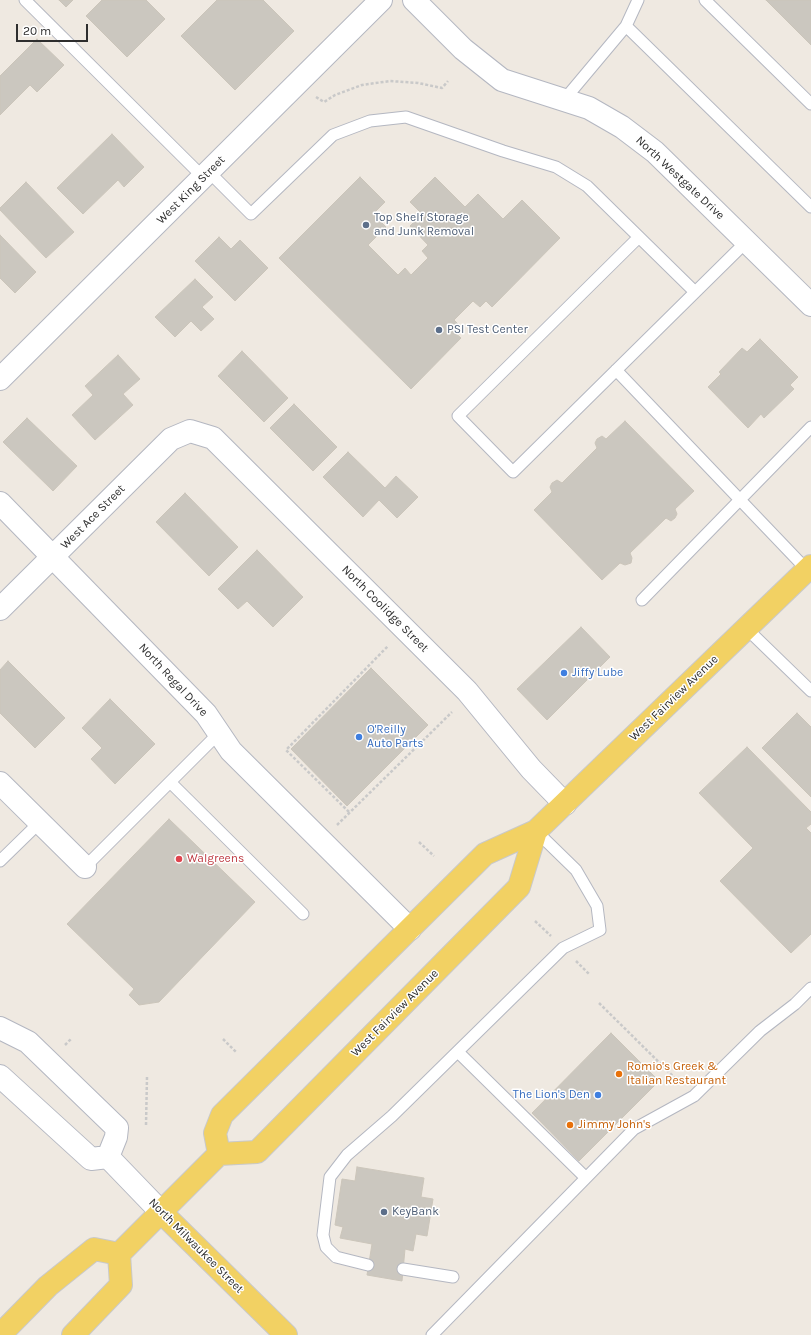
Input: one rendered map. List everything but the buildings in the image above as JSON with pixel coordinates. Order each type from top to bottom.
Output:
[{"type":"main road","name":"West Fairview Avenue","points":[[536,831],[519,887],[257,1152],[218,1154],[215,1133],[222,1115],[485,854],[536,831],[746,628],[809,570]]},
{"type":"main road","points":[[73,1335],[121,1285],[119,1254],[218,1154]]},
{"type":"main road","name":"North Milwaukee Street","points":[[161,1212],[286,1335]]},
{"type":"main road","points":[[0,1335],[48,1286],[94,1249],[119,1254]]},
{"type":"street","name":"West King Street","points":[[0,379],[207,175],[381,0]]},
{"type":"street","name":"North Westgate Drive","points":[[414,0],[462,49],[502,80],[589,108],[622,127],[655,152],[811,305]]},
{"type":"street","name":"West Ace Street","points":[[0,609],[171,439],[190,431]]},
{"type":"street","name":"North Coolidge Street","points":[[190,431],[213,438],[379,602],[467,691],[531,769],[565,804]]},
{"type":"street","name":"North Regal Drive","points":[[0,503],[54,556],[206,714],[231,751],[410,930]]},
{"type":"street","points":[[0,783],[84,867]]},
{"type":"street","points":[[0,1028],[28,1042],[117,1128],[116,1136],[108,1157],[91,1159],[0,1076]]},
{"type":"street","name":"North Milwaukee Street","points":[[108,1157],[161,1212]]},
{"type":"lane","points":[[25,0],[207,175],[251,214],[333,135],[370,121],[406,117],[503,151],[556,167],[588,186],[695,292]]},
{"type":"lane","points":[[564,100],[626,26],[638,0]]},
{"type":"lane","points":[[705,0],[811,104]]},
{"type":"lane","points":[[626,26],[811,207]]},
{"type":"lane","points":[[640,237],[458,416],[513,472],[747,242]]},
{"type":"lane","points":[[616,370],[740,501],[809,570]]},
{"type":"lane","points":[[642,600],[811,427]]},
{"type":"lane","points":[[746,628],[811,691]]},
{"type":"lane","points":[[84,867],[219,733]]},
{"type":"lane","points":[[170,782],[303,914]]},
{"type":"lane","points":[[0,861],[40,822]]},
{"type":"lane","points":[[368,1265],[336,1257],[326,1247],[322,1235],[330,1178],[347,1155],[392,1116],[562,948],[600,930],[597,906],[576,870],[536,831]]},
{"type":"lane","points":[[432,1335],[634,1129],[694,1096],[760,1031],[795,1004],[811,988]]},
{"type":"lane","points":[[458,1052],[586,1178]]},
{"type":"lane","points":[[403,1270],[453,1277]]},
{"type":"path","points":[[314,95],[324,102],[335,95],[362,86],[390,81],[418,83],[442,88],[448,81]]},
{"type":"path","points":[[349,812],[286,750],[388,646]]},
{"type":"path","points":[[336,826],[452,712]]},
{"type":"path","points":[[368,793],[372,797]]},
{"type":"path","points":[[419,842],[434,856]]},
{"type":"path","points":[[535,921],[551,937]]},
{"type":"path","points":[[572,957],[590,975]]},
{"type":"path","points":[[599,1003],[682,1085]]},
{"type":"path","points":[[223,1039],[236,1052]]},
{"type":"path","points":[[146,1125],[148,1077]]},
{"type":"place","name":"Top Shelf Storage and Junk Removal","points":[[366,225]]},
{"type":"place","name":"PSI Test Center","points":[[439,330]]},
{"type":"place","name":"Jiffy Lube","points":[[564,673]]},
{"type":"place","name":"O'Reilly Auto Parts","points":[[359,737]]},
{"type":"place","name":"Walgreens","points":[[179,859]]},
{"type":"place","name":"Romio's Greek & Italian Restaurant","points":[[619,1074]]},
{"type":"place","name":"The Lion's Den","points":[[598,1095]]},
{"type":"place","name":"Jimmy John's","points":[[570,1125]]},
{"type":"place","name":"KeyBank","points":[[384,1212]]}]
